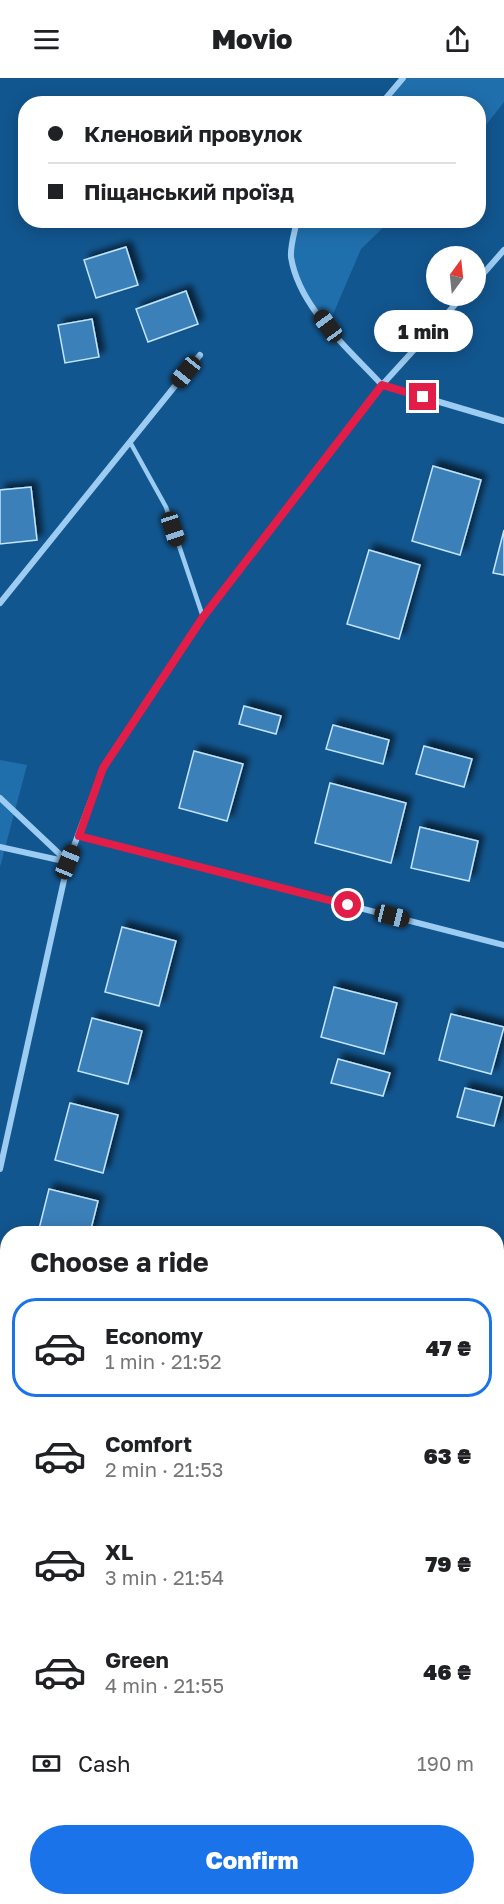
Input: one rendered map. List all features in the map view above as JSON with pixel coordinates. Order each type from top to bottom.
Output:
[{"type":"street","points":[[388,96],[403,78]]},
{"type":"street","points":[[296,228],[291,256],[304,294],[328,326],[382,385],[504,421]]},
{"type":"street","points":[[486,271],[504,250]]},
{"type":"street","points":[[0,1169],[68,862],[103,768],[203,617],[382,385],[454,306]]},
{"type":"street","points":[[0,603],[200,355]]},
{"type":"street","points":[[0,798],[68,862]]},
{"type":"street","points":[[79,836],[504,945]]},
{"type":"street","points":[[0,847],[68,862]]},
{"type":"lane","points":[[130,442],[166,507],[203,617]]},
{"type":"shaded area","points":[[403,78],[504,78],[504,102],[486,125],[486,96],[388,96]]},
{"type":"shaded area","points":[[296,228],[383,228],[361,249],[328,326],[305,294],[291,256]]},
{"type":"shaded area","points":[[0,760],[27,765],[0,867]]},
{"type":"building","points":[[126,247],[138,285],[96,298],[84,260]]},
{"type":"building","points":[[186,291],[198,324],[148,342],[136,309]]},
{"type":"building","points":[[92,319],[99,357],[65,363],[58,325]]},
{"type":"building","points":[[433,466],[481,480],[460,555],[412,541]]},
{"type":"building","points":[[31,487],[37,540],[0,544],[0,490]]},
{"type":"building","points":[[504,530],[504,575],[493,573]]},
{"type":"building","points":[[369,550],[420,565],[399,639],[347,624]]},
{"type":"building","points":[[244,706],[281,716],[276,734],[239,724]]},
{"type":"building","points":[[333,725],[389,740],[383,764],[326,749]]},
{"type":"building","points":[[424,746],[472,759],[464,787],[416,774]]},
{"type":"building","points":[[194,751],[243,764],[227,821],[179,808]]},
{"type":"building","points":[[330,783],[406,803],[391,863],[315,843]]},
{"type":"building","points":[[420,827],[478,841],[469,881],[411,868]]},
{"type":"building","points":[[122,927],[176,941],[159,1006],[105,992]]},
{"type":"building","points":[[334,987],[397,1003],[384,1054],[321,1037]]},
{"type":"building","points":[[451,1014],[504,1027],[491,1074],[439,1060]]},
{"type":"building","points":[[92,1018],[142,1031],[128,1084],[78,1071]]},
{"type":"building","points":[[338,1059],[390,1073],[383,1096],[331,1083]]},
{"type":"building","points":[[465,1088],[502,1097],[494,1126],[457,1117]]},
{"type":"building","points":[[70,1103],[118,1115],[103,1173],[55,1160]]},
{"type":"building","points":[[49,1189],[98,1201],[92,1226],[40,1226]]},
{"type":"route","points":[[348,905],[79,836],[103,768],[203,617],[382,385],[423,397]]}]
